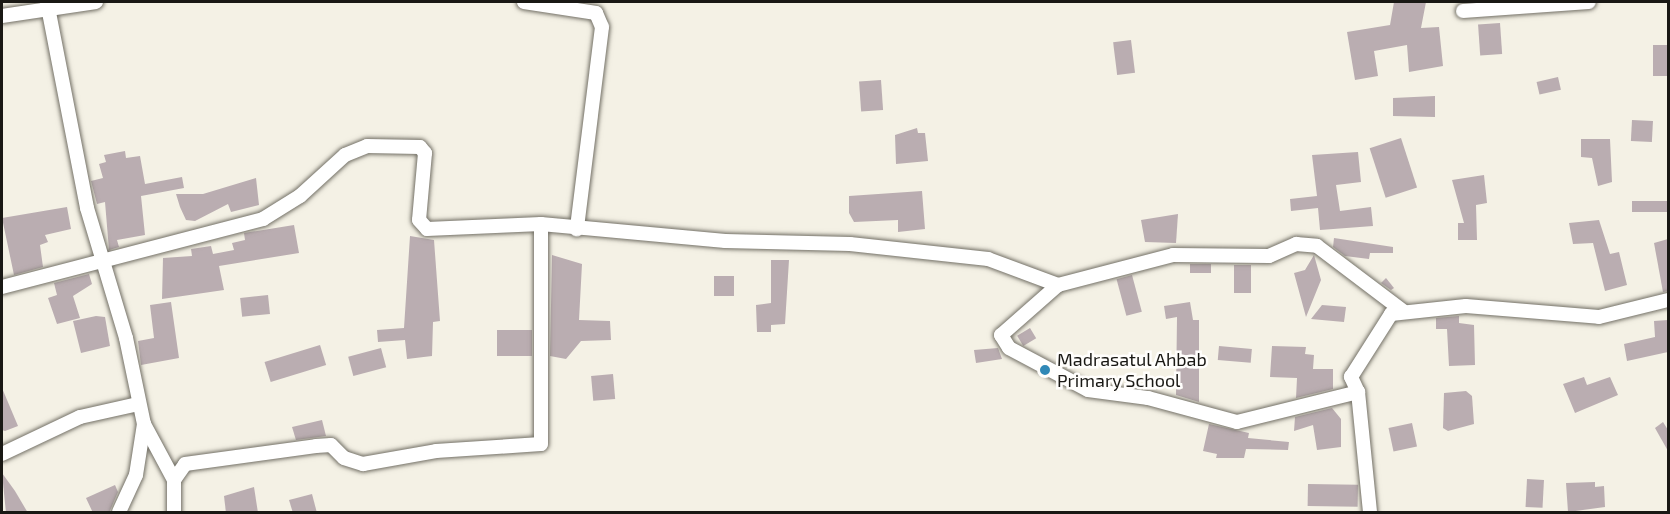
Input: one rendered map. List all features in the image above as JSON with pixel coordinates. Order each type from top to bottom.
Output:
[{"type":"street","points":[[2,16],[48,6],[96,2]]},
{"type":"street","points":[[524,2],[596,14],[602,27],[577,230]]},
{"type":"street","points":[[1463,11],[1589,2]]},
{"type":"street","points":[[48,6],[87,208],[105,262],[144,424],[174,480],[174,513]]},
{"type":"street","points":[[2,287],[263,219],[300,196],[345,155],[367,146],[420,147],[425,153],[419,220],[427,229],[541,224],[577,230],[850,244],[988,259],[1058,285]]},
{"type":"street","points":[[174,480],[185,464],[331,444],[344,458],[363,464],[436,451],[541,444],[541,224]]},
{"type":"street","points":[[1358,392],[1237,422],[1148,398],[1088,390],[1009,348],[1001,335],[1058,285],[1173,255],[1269,256],[1296,244],[1317,246],[1403,311]]},
{"type":"street","points":[[1370,513],[1358,392],[1351,377],[1363,353],[1391,314],[1466,306],[1599,317],[1668,300]]},
{"type":"street","points":[[2,454],[80,417],[138,404]]},
{"type":"street","points":[[119,513],[136,475],[144,424]]},
{"type":"building","points":[[1394,2],[1426,2],[1421,28],[1439,27],[1443,66],[1409,72],[1407,45],[1374,51],[1378,76],[1355,80],[1347,32],[1390,25]]},
{"type":"building","points":[[1500,23],[1502,54],[1480,55],[1478,25]]},
{"type":"building","points":[[1131,40],[1135,73],[1117,75],[1113,42]]},
{"type":"building","points":[[1653,45],[1668,45],[1668,76],[1653,76]]},
{"type":"building","points":[[1558,77],[1561,90],[1539,95],[1537,82]]},
{"type":"building","points":[[881,80],[883,110],[861,111],[859,82]]},
{"type":"building","points":[[1435,96],[1435,117],[1393,116],[1393,98]]},
{"type":"building","points":[[1632,120],[1653,121],[1652,142],[1631,141]]},
{"type":"building","points":[[917,128],[918,133],[925,133],[928,161],[896,164],[895,135]]},
{"type":"building","points":[[1401,138],[1417,187],[1386,198],[1370,148]]},
{"type":"building","points":[[1581,139],[1610,139],[1612,182],[1598,186],[1592,158],[1581,157]]},
{"type":"building","points":[[125,151],[126,158],[140,156],[145,184],[182,177],[184,188],[141,196],[145,235],[117,240],[119,247],[109,250],[105,202],[97,204],[91,181],[103,178],[99,164],[106,162],[104,155]]},
{"type":"building","points":[[1358,152],[1361,182],[1336,185],[1340,211],[1371,207],[1373,226],[1320,230],[1318,208],[1291,211],[1290,199],[1317,196],[1312,155]]},
{"type":"building","points":[[1484,175],[1487,203],[1476,205],[1477,240],[1458,240],[1458,223],[1464,223],[1452,180]]},
{"type":"building","points":[[256,178],[259,205],[231,212],[228,204],[195,221],[186,220],[176,194],[203,194]]},
{"type":"building","points":[[922,191],[925,229],[898,232],[898,220],[854,222],[849,213],[849,196]]},
{"type":"building","points":[[1632,201],[1668,201],[1668,212],[1632,212]]},
{"type":"building","points":[[67,207],[71,229],[45,235],[48,242],[40,245],[43,267],[14,275],[2,218]]},
{"type":"building","points":[[1178,214],[1176,243],[1145,242],[1141,220]]},
{"type":"building","points":[[1599,220],[1610,254],[1619,252],[1627,285],[1605,291],[1593,243],[1573,244],[1569,223]]},
{"type":"building","points":[[294,225],[299,253],[219,266],[224,290],[162,299],[163,258],[192,256],[191,249],[211,246],[213,254],[234,250],[232,243],[245,240],[244,233]]},
{"type":"building","points":[[410,236],[434,240],[440,321],[433,322],[432,356],[407,359],[405,340],[378,342],[377,330],[404,328]]},
{"type":"building","points":[[1334,238],[1393,247],[1393,253],[1370,253],[1369,259],[1345,256],[1333,247]]},
{"type":"building","points":[[1668,239],[1668,291],[1663,292],[1654,243]]},
{"type":"building","points":[[552,255],[582,264],[579,320],[610,321],[611,340],[581,341],[566,359],[550,356]]},
{"type":"building","points":[[1314,255],[1321,280],[1306,317],[1294,273],[1305,270]]},
{"type":"building","points":[[771,260],[789,260],[785,324],[771,325],[771,332],[757,332],[756,305],[771,303]]},
{"type":"building","points":[[1190,264],[1211,264],[1211,273],[1190,273]]},
{"type":"building","points":[[1234,265],[1251,265],[1251,293],[1234,293]]},
{"type":"building","points":[[89,274],[92,284],[73,296],[80,318],[57,324],[48,298],[57,295],[54,283]]},
{"type":"building","points":[[1132,275],[1142,312],[1126,316],[1117,279]]},
{"type":"building","points":[[714,276],[734,276],[734,296],[714,296]]},
{"type":"building","points":[[1386,278],[1394,288],[1391,290],[1381,283]]},
{"type":"building","points":[[268,295],[270,314],[242,317],[240,298]]},
{"type":"building","points":[[171,302],[179,358],[141,365],[138,341],[154,338],[150,305]]},
{"type":"building","points":[[1190,302],[1193,320],[1199,320],[1199,402],[1176,395],[1177,317],[1166,319],[1164,306]]},
{"type":"building","points":[[1322,305],[1346,307],[1344,322],[1311,319]]},
{"type":"building","points":[[96,316],[105,317],[110,346],[81,353],[73,321]]},
{"type":"building","points":[[1459,316],[1459,323],[1474,325],[1475,365],[1449,366],[1447,329],[1436,329],[1436,318]]},
{"type":"building","points":[[1668,320],[1668,352],[1627,361],[1624,344],[1655,337],[1654,321]]},
{"type":"building","points":[[1030,328],[1036,338],[1023,346],[1017,336]]},
{"type":"building","points":[[497,330],[532,330],[532,356],[497,356]]},
{"type":"building","points":[[320,345],[326,365],[271,382],[265,362]]},
{"type":"building","points":[[1219,346],[1252,349],[1251,363],[1218,360]]},
{"type":"building","points":[[1272,346],[1306,347],[1305,354],[1314,355],[1313,369],[1333,369],[1333,389],[1296,398],[1297,378],[1270,377]]},
{"type":"building","points":[[381,348],[386,367],[353,376],[348,357]]},
{"type":"building","points":[[998,348],[1002,359],[976,363],[974,350]]},
{"type":"building","points":[[613,374],[615,399],[593,401],[591,376]]},
{"type":"building","points":[[1584,377],[1587,385],[1610,377],[1618,395],[1575,413],[1563,384]]},
{"type":"building","points":[[2,388],[18,426],[5,431],[2,430]]},
{"type":"building","points":[[1466,391],[1472,396],[1474,424],[1448,431],[1443,428],[1444,393]]},
{"type":"building","points":[[1332,408],[1341,419],[1341,447],[1317,450],[1313,425],[1294,431],[1295,417]]},
{"type":"building","points":[[322,420],[326,436],[296,440],[292,427]]},
{"type":"building","points":[[1663,422],[1668,430],[1668,451],[1655,428]]},
{"type":"building","points":[[1412,423],[1417,446],[1394,451],[1389,428]]},
{"type":"building","points":[[1209,424],[1249,433],[1248,438],[1289,442],[1288,450],[1246,449],[1244,458],[1216,458],[1217,454],[1203,451]]},
{"type":"building","points":[[2,473],[15,491],[28,513],[6,513]]},
{"type":"building","points":[[1527,479],[1544,480],[1543,508],[1526,507]]},
{"type":"building","points":[[1595,482],[1595,487],[1604,486],[1605,507],[1568,512],[1566,483]]},
{"type":"building","points":[[1308,484],[1358,485],[1358,507],[1308,506]]},
{"type":"building","points":[[115,485],[118,492],[109,513],[93,513],[86,498]]},
{"type":"building","points":[[254,487],[258,513],[226,513],[224,496]]},
{"type":"building","points":[[312,494],[317,513],[293,513],[289,500]]},
{"type":"place","name":"Madrasatul Ahbab Primary School","points":[[1045,370]]}]
